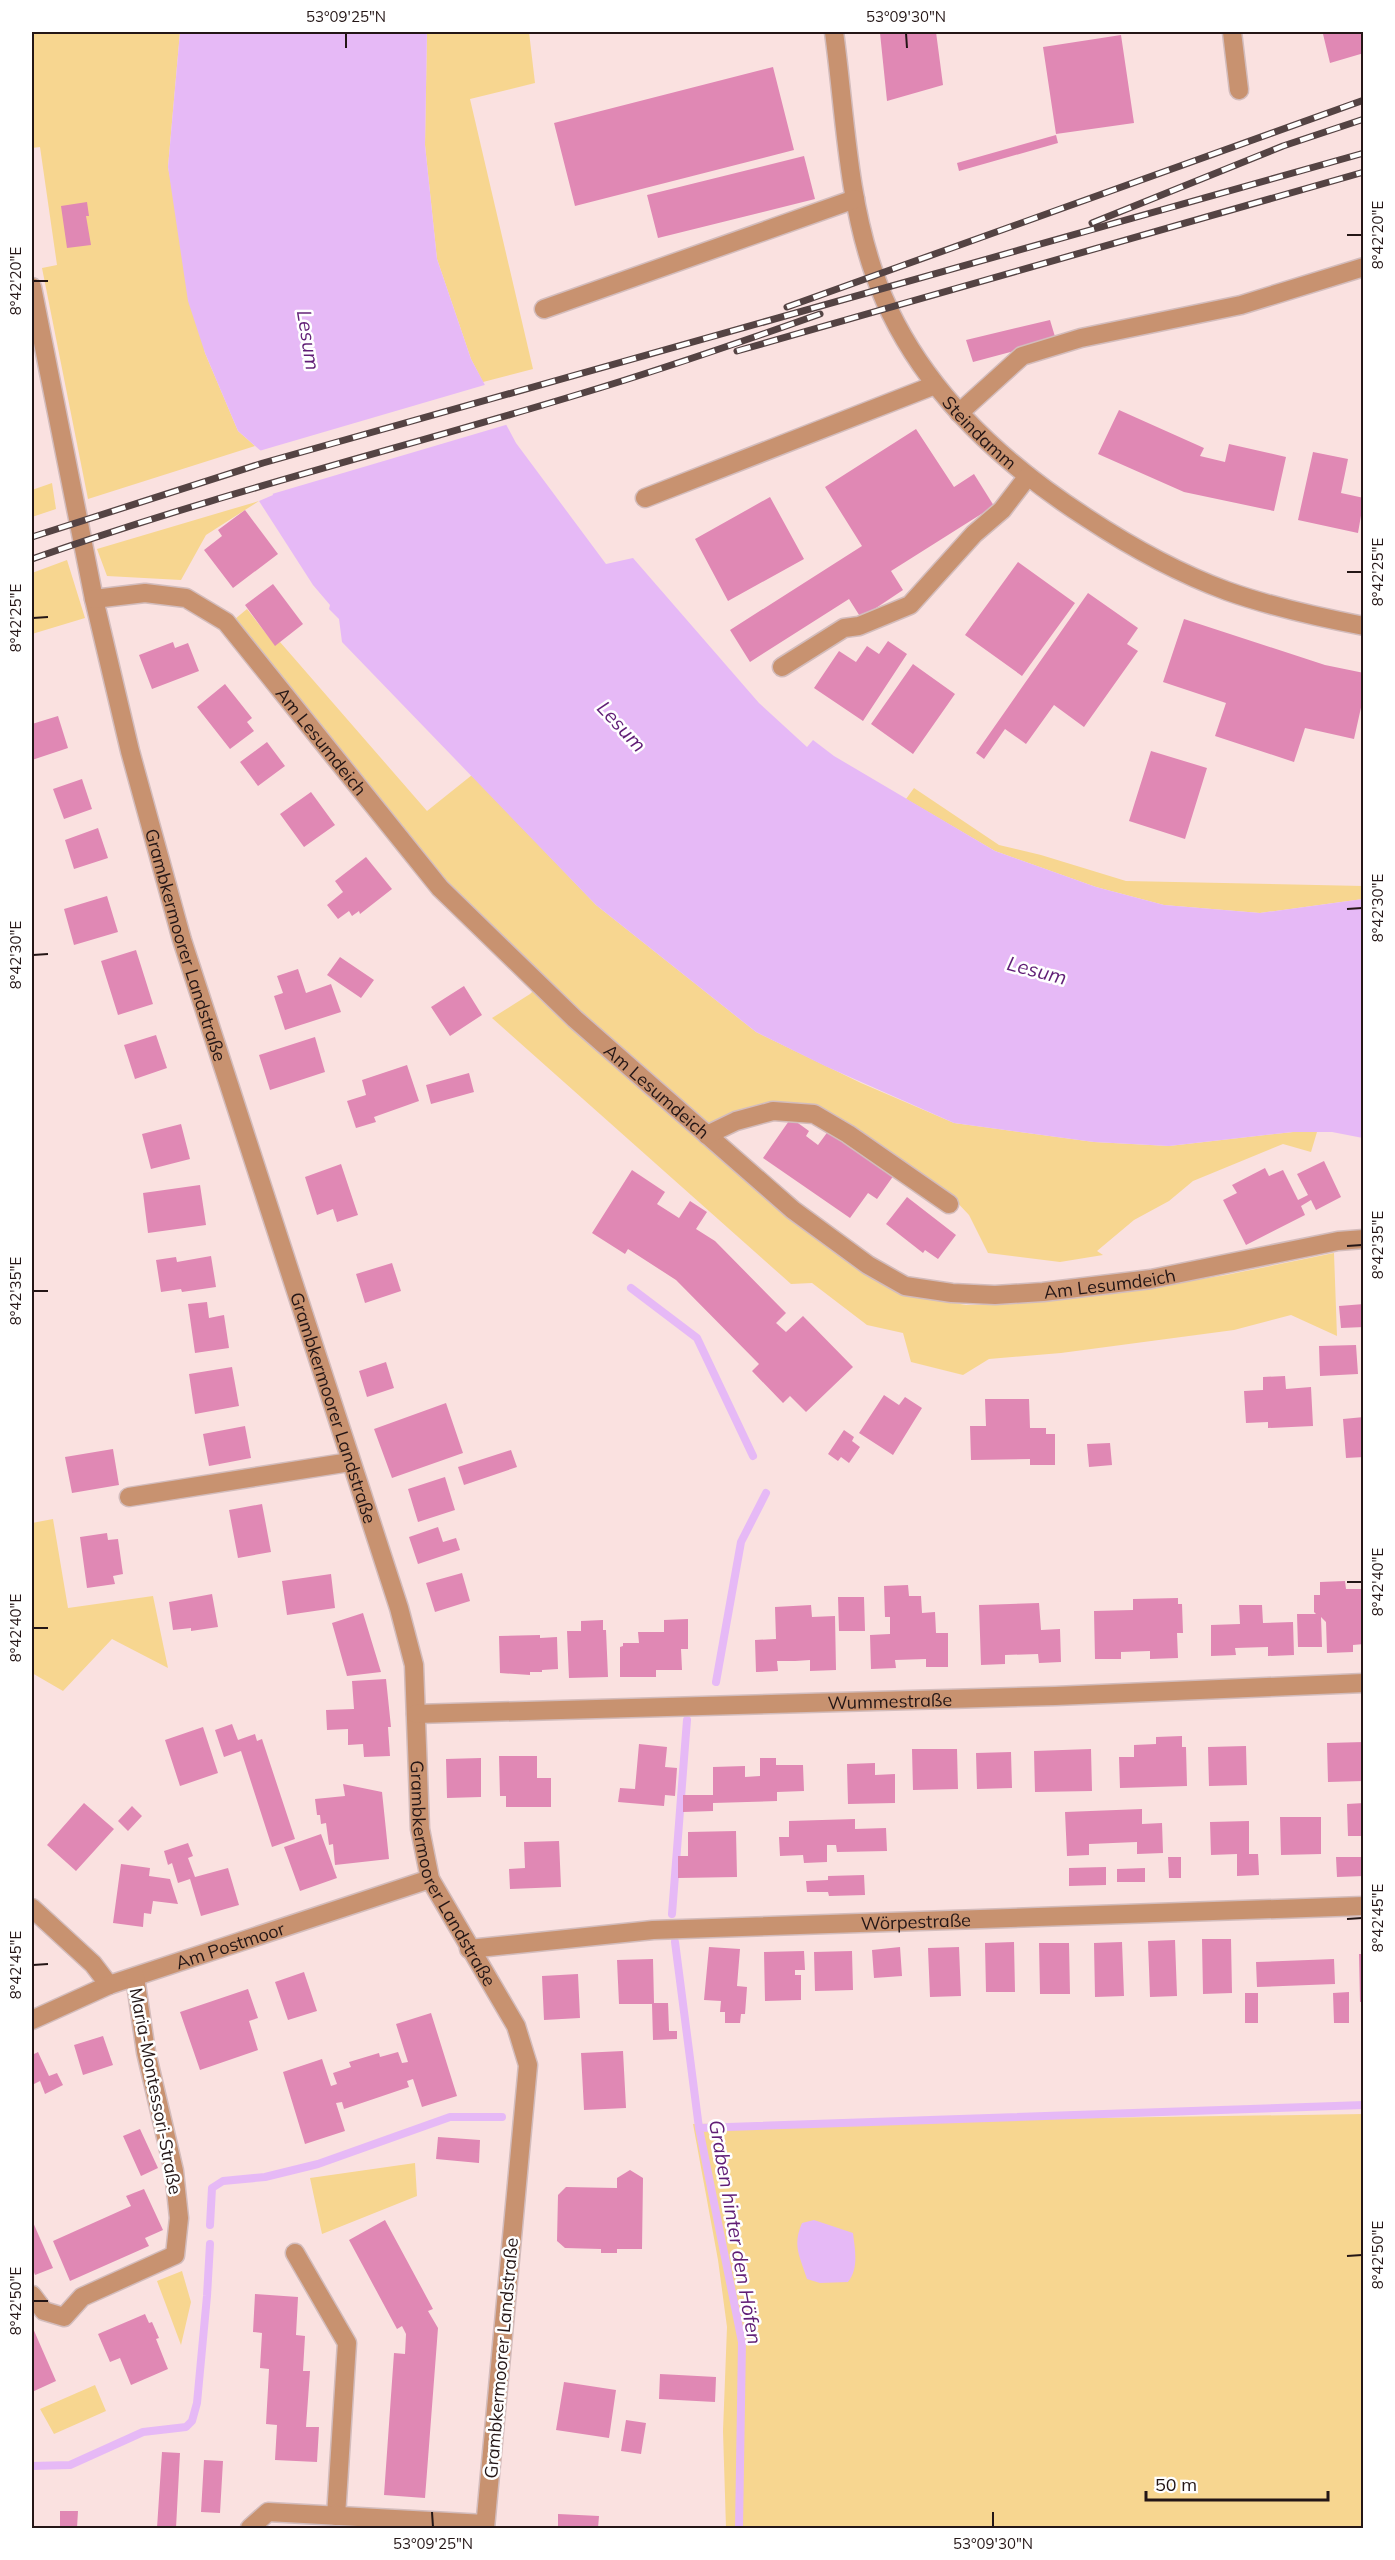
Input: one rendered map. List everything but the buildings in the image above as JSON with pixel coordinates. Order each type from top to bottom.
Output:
[{"type":"street","name":"Steindamm","points":[[834,32],[855,199],[874,274],[894,320],[935,386],[959,413],[987,443],[1028,477],[1126,544],[1226,591],[1293,612],[1364,626]]},
{"type":"street","points":[[1232,32],[1239,90]]},
{"type":"street","points":[[544,309],[855,199]]},
{"type":"street","points":[[959,413],[1022,356],[1082,338],[1241,305],[1364,267]]},
{"type":"street","name":"Grambkermoorer Landstraße","points":[[32,298],[94,598],[130,751],[182,940],[402,1620],[414,1665],[420,1829],[430,1879],[516,2026],[528,2065],[485,2526]]},
{"type":"street","points":[[645,498],[935,386]]},
{"type":"street","points":[[782,667],[844,628],[859,626],[910,605],[974,534],[1002,510],[1028,477]]},
{"type":"street","name":"Am Lesumdeich","points":[[94,598],[145,593],[186,598],[226,622],[440,888],[575,1019],[793,1210],[868,1265],[905,1286],[952,1293],[995,1295],[1043,1292],[1151,1279],[1338,1241],[1364,1239]]},
{"type":"street","points":[[707,1136],[736,1121],[773,1111],[814,1114],[848,1134],[949,1204]]},
{"type":"street","points":[[129,1497],[350,1462]]},
{"type":"street","name":"Wummestraße","points":[[416,1714],[714,1707],[1364,1683]]},
{"type":"street","name":"Am Postmoor","points":[[32,2020],[109,1985],[430,1879]]},
{"type":"street","name":"Wörpestraße","points":[[469,1949],[653,1930],[1364,1906]]},
{"type":"street","points":[[32,1908],[93,1964],[109,1985]]},
{"type":"street","name":"Maria-Montessori-Straße","points":[[32,2295],[45,2311],[64,2317],[82,2297],[175,2255],[179,2218],[174,2171],[146,2052],[135,1977]]},
{"type":"street","points":[[295,2253],[347,2343],[336,2516]]},
{"type":"street","points":[[252,2526],[268,2512],[485,2526]]},
{"type":"shaded area","points":[[32,32],[180,32],[168,167],[205,353],[238,431],[255,446],[88,499],[42,268],[57,265],[40,147],[32,148]]},
{"type":"shaded area","points":[[427,32],[529,32],[535,83],[470,99],[533,369],[483,382],[471,359],[437,259],[425,145]]},
{"type":"shaded area","points":[[52,483],[56,509],[32,517],[32,490]]},
{"type":"shaded area","points":[[259,501],[206,535],[181,580],[107,576],[97,549]]},
{"type":"shaded area","points":[[67,560],[85,618],[32,634],[32,573]]},
{"type":"shaded area","points":[[247,609],[275,645],[280,642],[427,811],[472,775],[596,905],[756,1032],[861,1083],[954,1123],[1094,1142],[1169,1146],[1293,1132],[1317,1132],[1311,1152],[1283,1144],[1193,1181],[1169,1201],[1134,1220],[1097,1251],[1103,1255],[1060,1262],[988,1253],[969,1215],[951,1196],[870,1137],[812,1111],[772,1107],[718,1119],[694,1135],[788,1218],[860,1271],[903,1294],[966,1305],[1013,1304],[1116,1293],[1226,1275],[1334,1253],[1337,1336],[1291,1315],[1234,1330],[1061,1353],[989,1359],[963,1375],[911,1362],[903,1333],[867,1325],[812,1283],[791,1284],[492,1018],[530,994],[545,979],[456,891],[418,849],[235,619]]},
{"type":"shaded area","points":[[914,788],[999,845],[1041,855],[1126,881],[1363,886],[1363,899],[1260,913],[1164,905],[1096,887],[995,851],[906,799]]},
{"type":"shaded area","points":[[53,1519],[68,1608],[153,1596],[168,1668],[112,1639],[63,1691],[32,1673],[32,1523]]},
{"type":"shaded area","points":[[1363,2114],[1363,2528],[726,2528],[723,2431],[727,2327],[718,2260],[693,2124]]},
{"type":"shaded area","points":[[415,2163],[417,2196],[322,2234],[310,2178]]},
{"type":"shaded area","points":[[182,2271],[191,2302],[181,2345],[157,2281]]},
{"type":"shaded area","points":[[95,2385],[106,2411],[54,2434],[40,2409]]},
{"type":"water","name":"Lesum","points":[[180,32],[427,32],[425,145],[437,259],[471,359],[516,443],[606,564],[633,558],[759,703],[807,747],[813,740],[834,756],[995,851],[1096,887],[1164,905],[1260,913],[1363,899],[1363,1138],[1332,1132],[1293,1132],[1169,1146],[1094,1142],[954,1123],[825,1066],[756,1032],[596,905],[342,642],[339,619],[329,609],[330,605],[313,585],[259,501],[273,495],[261,451],[238,431],[205,353],[188,301],[168,167]]},
{"type":"water","points":[[814,2220],[853,2233],[855,2265],[848,2282],[820,2283],[807,2279],[797,2245],[802,2223]]},
{"type":"pier","points":[[488,384],[509,424],[272,494],[259,451]]},
{"type":"waterway","name":"Graben hinter den Höfen","points":[[631,1288],[697,1338],[753,1456]]},
{"type":"waterway","name":"Graben hinter den Höfen","points":[[716,1682],[741,1542],[766,1493]]},
{"type":"waterway","name":"Graben hinter den Höfen","points":[[672,1914],[687,1720]]},
{"type":"waterway","name":"Graben hinter den Höfen","points":[[675,1942],[699,2128],[742,2342],[739,2528]]},
{"type":"waterway","points":[[699,2128],[1364,2105]]},
{"type":"waterway","points":[[210,2225],[212,2188],[223,2181],[265,2177],[318,2164],[450,2117],[502,2117]]},
{"type":"waterway","points":[[32,2466],[70,2465],[143,2432],[186,2427],[192,2421],[197,2403],[210,2244]]},
{"type":"railway","points":[[787,307],[1364,100]]},
{"type":"railway","points":[[1092,223],[1283,146],[1364,119]]},
{"type":"railway","points":[[32,537],[263,463],[1364,153]]},
{"type":"railway","points":[[737,351],[1364,172]]},
{"type":"railway","points":[[32,559],[237,493],[613,384],[820,314]]}]
